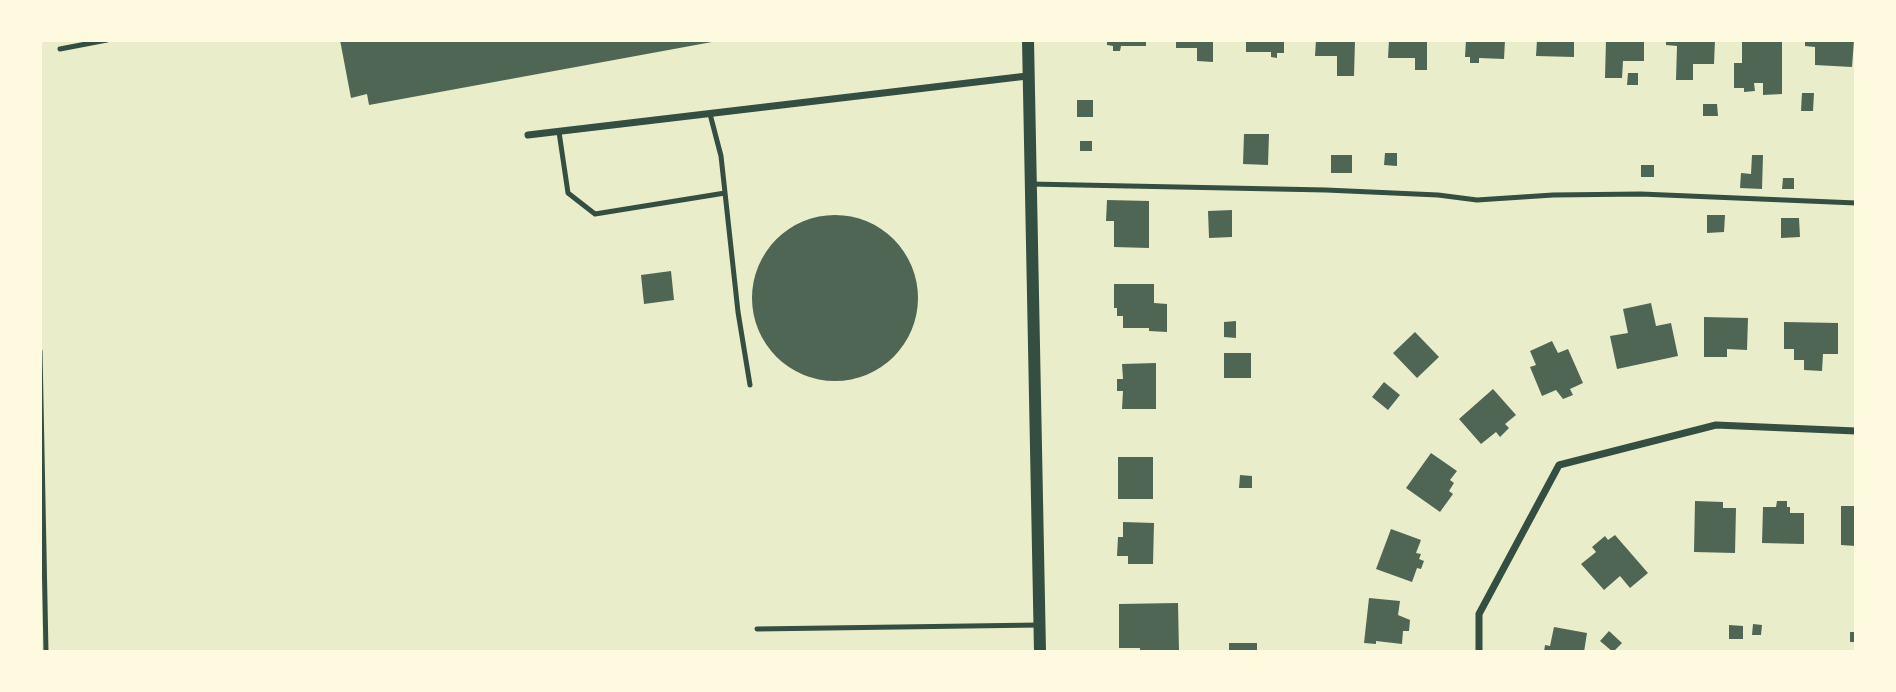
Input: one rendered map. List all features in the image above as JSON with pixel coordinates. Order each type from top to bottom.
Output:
[{"type":"street","points":[[1028,40],[1040,652]]},
{"type":"street","points":[[528,135],[1027,76]]},
{"type":"street","points":[[1479,652],[1479,614],[1559,465],[1716,425],[1856,431]]},
{"type":"lane","points":[[60,49],[107,40]]},
{"type":"lane","points":[[710,114],[721,156],[738,312],[750,385]]},
{"type":"lane","points":[[559,132],[568,193],[594,214],[725,193]]},
{"type":"lane","points":[[1030,184],[1326,190],[1438,195],[1477,200],[1553,195],[1641,194],[1856,202]]},
{"type":"lane","points":[[40,351],[46,652]]},
{"type":"lane","points":[[757,629],[1039,625]]},
{"type":"building","points":[[340,40],[712,42],[369,105],[367,94],[351,98]]},
{"type":"building","points":[[1107,40],[1146,40],[1146,46],[1121,46],[1120,51],[1113,51],[1113,46],[1107,45]]},
{"type":"building","points":[[1176,40],[1213,40],[1213,62],[1197,61],[1197,48],[1176,48]]},
{"type":"building","points":[[1246,40],[1284,40],[1284,53],[1277,53],[1277,58],[1271,57],[1271,52],[1246,52]]},
{"type":"building","points":[[1316,40],[1355,40],[1354,76],[1337,76],[1337,56],[1315,56]]},
{"type":"building","points":[[1389,40],[1427,40],[1427,70],[1415,70],[1415,58],[1388,58]]},
{"type":"building","points":[[1466,40],[1505,40],[1504,59],[1479,58],[1479,63],[1470,63],[1470,57],[1465,57]]},
{"type":"building","points":[[1537,40],[1574,40],[1574,57],[1536,56]]},
{"type":"building","points":[[1606,40],[1644,40],[1644,61],[1623,61],[1622,78],[1605,78]]},
{"type":"building","points":[[1666,40],[1715,40],[1714,64],[1693,64],[1693,80],[1676,80],[1677,46],[1666,45]]},
{"type":"building","points":[[1742,40],[1782,40],[1782,94],[1763,95],[1763,83],[1754,83],[1755,91],[1744,92],[1744,88],[1734,88],[1734,63],[1742,63]]},
{"type":"building","points":[[1805,40],[1854,40],[1852,67],[1815,65],[1815,47],[1805,46]]},
{"type":"building","points":[[1628,73],[1638,73],[1638,85],[1627,85]]},
{"type":"building","points":[[1802,93],[1814,93],[1813,111],[1801,111]]},
{"type":"building","points":[[1077,100],[1093,100],[1093,117],[1077,117]]},
{"type":"building","points":[[1703,104],[1717,104],[1718,116],[1703,116]]},
{"type":"building","points":[[1244,134],[1269,134],[1268,165],[1243,164]]},
{"type":"building","points":[[1080,141],[1092,141],[1092,151],[1080,151]]},
{"type":"building","points":[[1385,153],[1397,153],[1397,166],[1384,165]]},
{"type":"building","points":[[1331,155],[1352,155],[1352,173],[1331,173]]},
{"type":"building","points":[[1752,155],[1763,155],[1762,189],[1740,188],[1741,173],[1751,174]]},
{"type":"building","points":[[1641,165],[1654,165],[1654,177],[1641,177]]},
{"type":"building","points":[[1783,178],[1794,178],[1794,189],[1782,189]]},
{"type":"building","points":[[1107,200],[1149,201],[1149,248],[1114,247],[1114,221],[1106,221]]},
{"type":"building","points":[[1232,210],[1232,237],[1209,238],[1208,211]]},
{"type":"building","points":[[835,215],[867,221],[894,239],[912,266],[918,298],[912,330],[894,357],[867,375],[835,381],[803,375],[776,357],[758,330],[752,298],[758,266],[776,239],[803,221]]},
{"type":"building","points":[[1707,215],[1725,215],[1724,232],[1707,233]]},
{"type":"building","points":[[1781,218],[1799,218],[1800,237],[1781,238]]},
{"type":"building","points":[[671,271],[674,300],[644,304],[641,275]]},
{"type":"building","points":[[1114,284],[1154,284],[1154,303],[1167,304],[1167,332],[1149,331],[1149,328],[1123,328],[1123,316],[1117,316],[1117,308],[1114,308]]},
{"type":"building","points":[[1651,303],[1656,326],[1671,323],[1678,356],[1617,369],[1610,336],[1628,333],[1623,309]]},
{"type":"building","points":[[1704,317],[1748,318],[1747,350],[1727,349],[1727,357],[1704,357]]},
{"type":"building","points":[[1236,321],[1236,338],[1224,337],[1224,322]]},
{"type":"building","points":[[1784,322],[1838,323],[1838,354],[1823,354],[1822,371],[1804,370],[1804,360],[1794,360],[1794,349],[1784,349]]},
{"type":"building","points":[[1415,332],[1439,357],[1417,378],[1393,353]]},
{"type":"building","points":[[1552,341],[1558,353],[1568,349],[1583,383],[1570,389],[1573,395],[1563,399],[1556,390],[1542,396],[1530,367],[1536,365],[1530,351]]},
{"type":"building","points":[[1224,353],[1251,353],[1251,378],[1224,378]]},
{"type":"building","points":[[1156,363],[1156,409],[1122,409],[1123,391],[1117,391],[1117,379],[1123,379],[1122,364]]},
{"type":"building","points":[[1384,382],[1400,395],[1388,410],[1372,397]]},
{"type":"building","points":[[1493,389],[1516,415],[1505,424],[1509,428],[1500,437],[1496,432],[1481,444],[1459,419]]},
{"type":"building","points":[[1431,453],[1457,471],[1450,480],[1454,483],[1449,491],[1453,494],[1440,512],[1406,488]]},
{"type":"building","points":[[1118,457],[1153,457],[1153,499],[1118,499]]},
{"type":"building","points":[[1240,475],[1252,476],[1252,488],[1239,488]]},
{"type":"building","points":[[1695,501],[1723,502],[1723,508],[1736,508],[1735,553],[1694,552]]},
{"type":"building","points":[[1777,501],[1787,501],[1790,513],[1804,513],[1804,544],[1762,543],[1763,507],[1776,507]]},
{"type":"building","points":[[1841,506],[1856,506],[1856,546],[1841,545]]},
{"type":"building","points":[[1123,522],[1154,523],[1153,564],[1128,564],[1128,556],[1117,556],[1118,537],[1123,537]]},
{"type":"building","points":[[1391,529],[1421,540],[1416,553],[1421,554],[1419,559],[1424,561],[1421,569],[1417,568],[1412,582],[1376,569]]},
{"type":"building","points":[[1615,535],[1648,573],[1630,588],[1620,576],[1604,590],[1581,564],[1596,552],[1592,547],[1605,536],[1608,540]]},
{"type":"building","points":[[1369,598],[1400,601],[1398,615],[1410,620],[1409,631],[1403,631],[1402,644],[1376,641],[1376,644],[1364,643]]},
{"type":"building","points":[[1178,603],[1179,652],[1140,652],[1140,648],[1119,648],[1119,604]]},
{"type":"building","points":[[1753,624],[1762,625],[1761,635],[1752,635]]},
{"type":"building","points":[[1729,625],[1743,626],[1743,639],[1729,639]]},
{"type":"building","points":[[1554,627],[1587,633],[1584,652],[1544,652],[1545,645],[1550,646]]},
{"type":"building","points":[[1609,631],[1622,643],[1613,652],[1600,641]]},
{"type":"building","points":[[1850,632],[1856,632],[1856,642],[1850,642]]},
{"type":"building","points":[[1229,643],[1257,643],[1257,652],[1229,652]]}]
